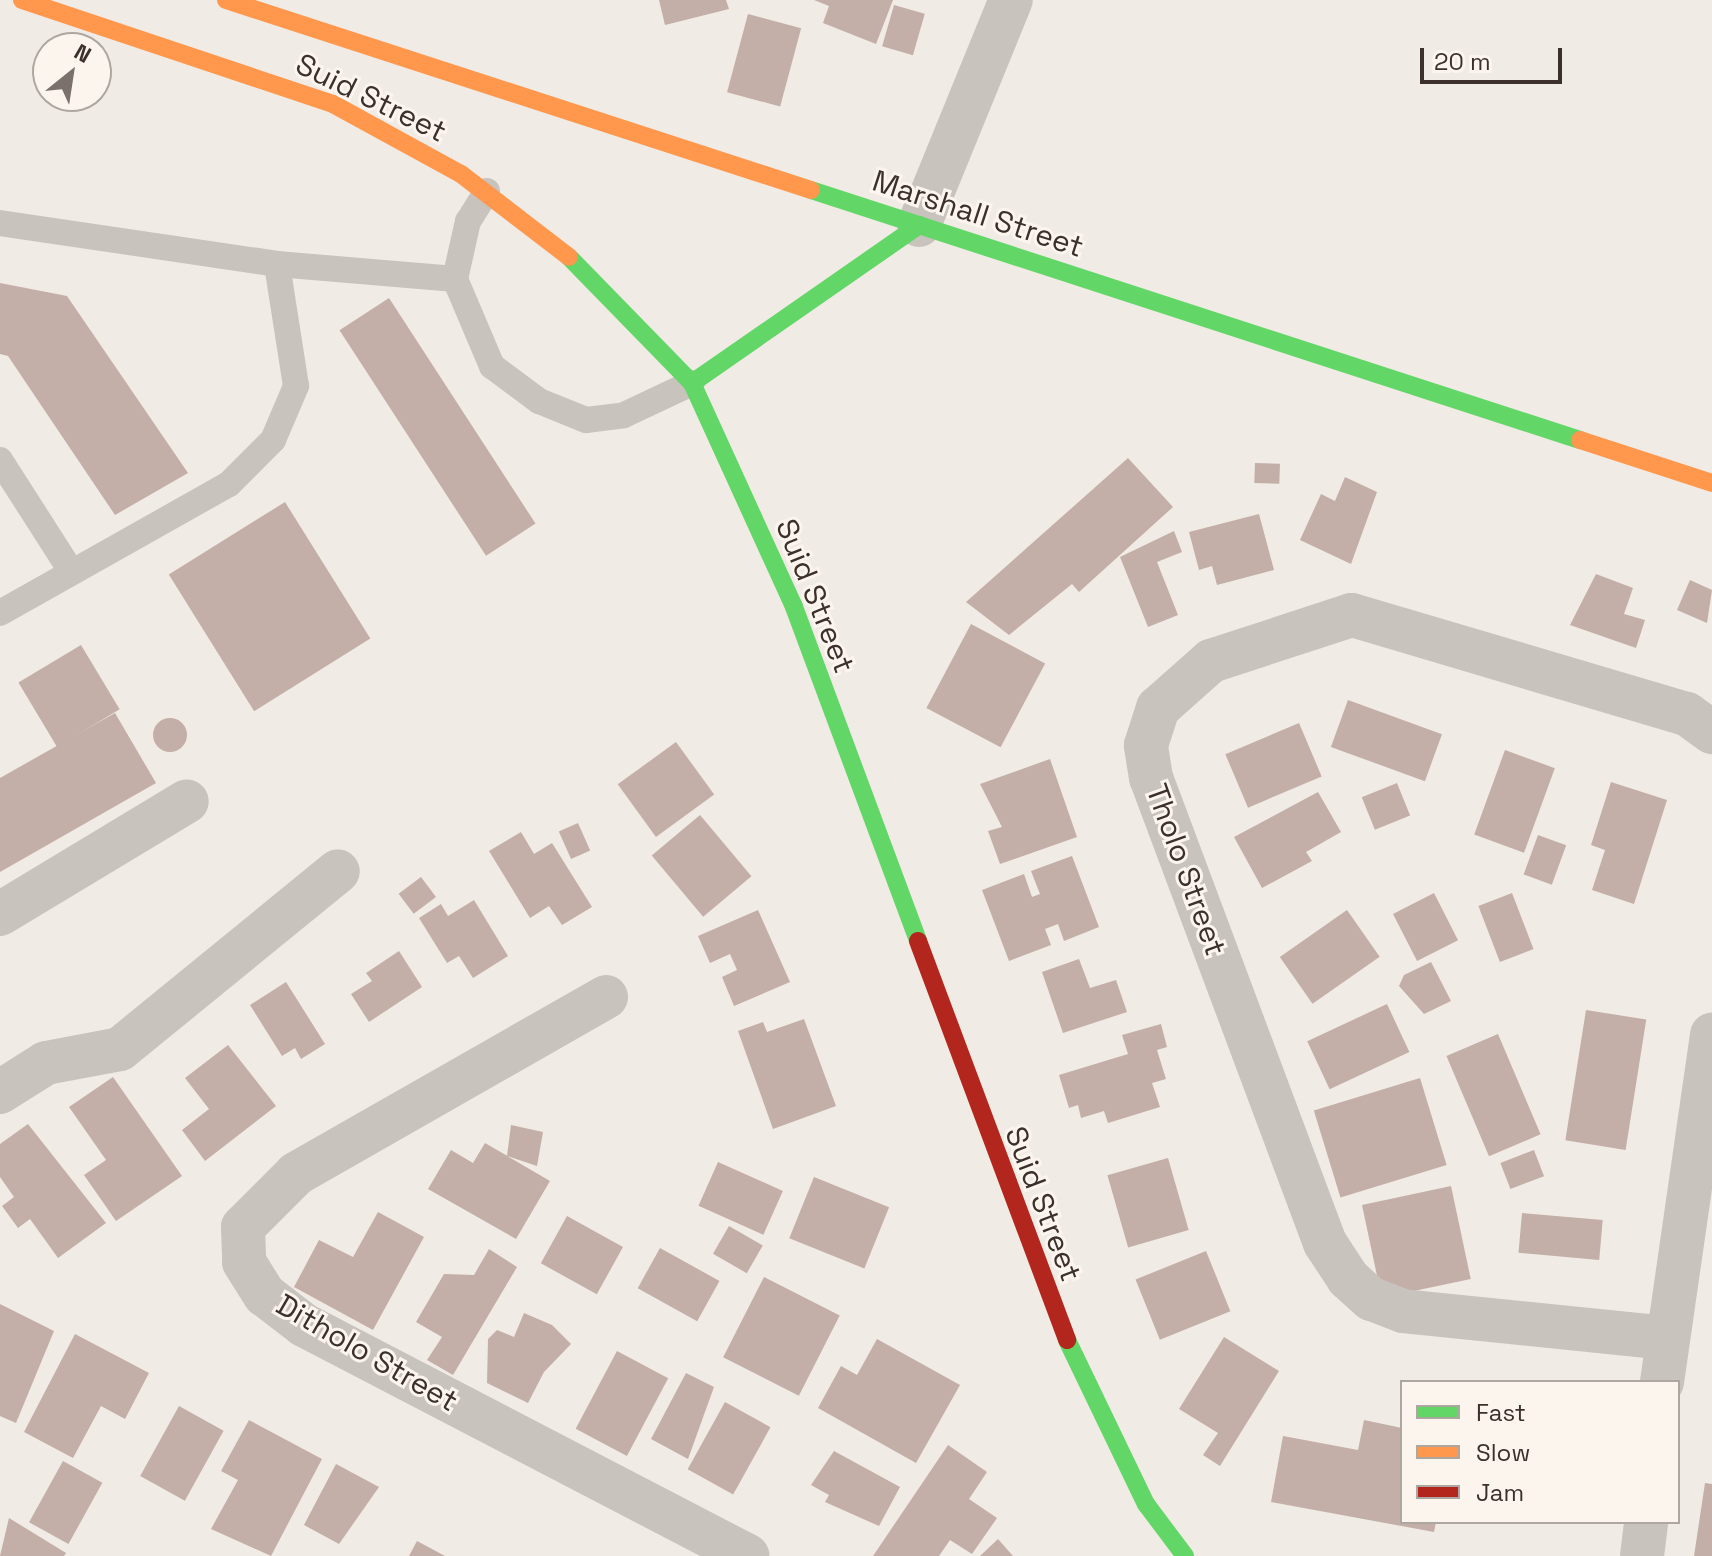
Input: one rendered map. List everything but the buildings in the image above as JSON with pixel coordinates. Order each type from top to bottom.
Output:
[{"type":"street","name":"Suid Street","points":[[22,0],[333,104],[487,191],[592,275],[692,383],[794,607],[1062,1329],[1146,1504],[1185,1556]]},
{"type":"street","name":"Marshall Street","points":[[226,0],[1712,483]]},
{"type":"street","points":[[692,383],[919,225],[1011,0]]},
{"type":"street","name":"Tholo Street","points":[[1667,1338],[1403,1311],[1371,1299],[1348,1278],[1325,1243],[1151,778],[1146,745],[1158,708],[1211,661],[1352,615],[1687,714],[1712,732]]},
{"type":"street","points":[[0,914],[187,801]]},
{"type":"street","points":[[0,1092],[46,1063],[120,1049],[338,871]]},
{"type":"street","name":"Ditholo Street","points":[[606,997],[296,1174],[243,1227],[244,1262],[265,1295],[304,1325],[747,1556]]},
{"type":"street","points":[[1662,1380],[1712,1035]]},
{"type":"street","points":[[1642,1556],[1646,1524]]},
{"type":"lane","points":[[487,191],[468,221],[455,279],[492,366],[539,401],[586,420],[624,415],[692,383]]},
{"type":"lane","points":[[0,223],[277,264],[455,279]]},
{"type":"lane","points":[[0,613],[229,484],[273,440],[296,386],[277,264]]},
{"type":"lane","points":[[0,460],[71,571]]},
{"type":"traffic: fast","points":[[811,190],[1580,440]]},
{"type":"traffic: fast","points":[[692,383],[919,225]]},
{"type":"traffic: fast","points":[[569,257],[692,383],[794,607],[918,941]]},
{"type":"traffic: fast","points":[[1067,1340],[1146,1504],[1185,1556]]},
{"type":"traffic: slow","points":[[22,0],[333,104],[461,174],[569,257]]},
{"type":"traffic: slow","points":[[226,0],[811,190]]},
{"type":"traffic: slow","points":[[1580,440],[1712,483]]},
{"type":"traffic: jam","points":[[918,941],[1067,1340]]}]
